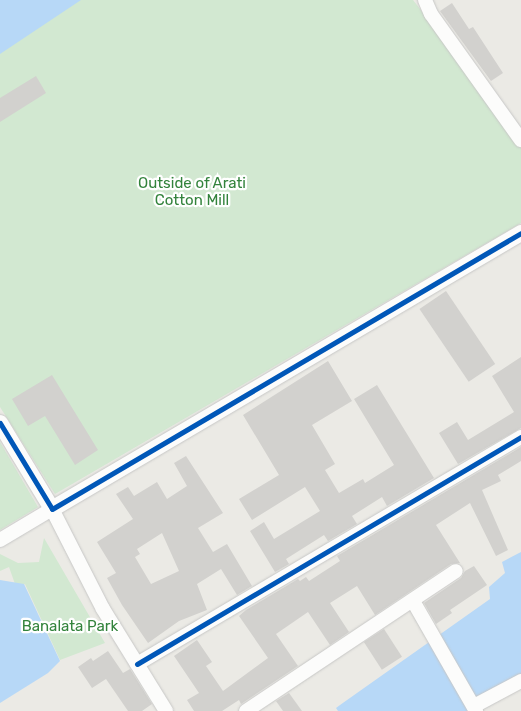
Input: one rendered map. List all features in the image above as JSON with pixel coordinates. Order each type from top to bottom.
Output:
[{"type":"street","points":[[425,0],[431,14],[521,140]]},
{"type":"street","points":[[0,540],[521,233]]},
{"type":"street","points":[[0,423],[52,509],[104,609],[166,711]]},
{"type":"street","points":[[137,664],[521,437]]},
{"type":"street","points":[[246,711],[456,571]]},
{"type":"street","points":[[413,601],[475,708],[521,681]]},
{"type":"green space","name":"Outside of Arati Cotton Mill","points":[[0,0],[413,0],[521,138],[521,223],[55,494],[0,407]]},
{"type":"green space","points":[[0,442],[38,507],[0,530]]},
{"type":"green space","name":"Banalata Park","points":[[44,538],[105,643],[60,660],[25,584],[19,587],[15,584],[9,567],[0,571],[0,554],[18,563],[39,562]]},
{"type":"water","points":[[0,0],[81,0],[0,54]]},
{"type":"water","points":[[521,552],[521,675],[466,706],[468,711],[338,711],[336,708],[340,705],[490,599],[489,587],[505,573],[502,562]]},
{"type":"water","points":[[0,580],[24,584],[60,661],[48,673],[0,703]]},
{"type":"building","points":[[452,3],[469,29],[473,27],[503,73],[491,81],[440,11]]},
{"type":"building","points":[[36,76],[46,93],[0,122],[0,98]]},
{"type":"building","points":[[446,291],[495,364],[469,382],[419,309]]},
{"type":"building","points":[[521,357],[521,428],[458,464],[439,433],[457,422],[468,440],[514,412],[492,376]]},
{"type":"building","points":[[328,361],[352,401],[312,425],[335,464],[325,470],[339,493],[363,479],[365,483],[394,465],[354,399],[377,385],[434,478],[387,506],[382,497],[352,516],[357,524],[328,541],[324,535],[286,559],[289,564],[275,572],[250,531],[264,522],[274,539],[320,511],[305,487],[252,520],[239,499],[279,475],[243,415]]},
{"type":"building","points":[[52,375],[98,450],[75,465],[45,416],[28,426],[12,399]]},
{"type":"building","points":[[521,447],[521,461],[498,475],[501,481],[482,490],[508,550],[496,556],[470,503],[436,525],[460,563],[451,564],[375,615],[357,586],[330,603],[349,632],[330,645],[308,612],[276,634],[298,666],[241,704],[239,700],[222,711],[194,711],[187,700],[199,693],[174,656],[197,640],[212,662],[206,666],[223,691],[268,658],[239,616],[246,610],[298,579],[300,581],[306,577],[309,581],[340,561],[337,556]]},
{"type":"building","points":[[186,456],[223,513],[198,528],[213,552],[227,544],[252,586],[237,595],[221,569],[197,584],[207,610],[179,621],[148,643],[122,605],[107,578],[116,573],[97,542],[133,519],[116,494],[128,487],[134,496],[157,482],[167,499],[187,486],[174,463]],"holes":[[[162,533],[179,571],[151,584],[135,557],[140,554],[137,549]]]},
{"type":"building","points":[[474,566],[487,585],[450,610],[452,613],[436,624],[424,603],[461,578],[465,571]]},
{"type":"building","points":[[384,629],[402,657],[382,670],[364,642]]},
{"type":"building","points":[[108,651],[123,673],[130,669],[152,704],[142,711],[128,711],[106,679],[92,688],[78,667],[91,658],[93,661]]},
{"type":"building","points":[[289,693],[302,711],[283,711],[276,701]]},
{"type":"cycle path","points":[[0,423],[52,509],[521,233]]},
{"type":"cycle path","points":[[137,664],[521,437]]}]
